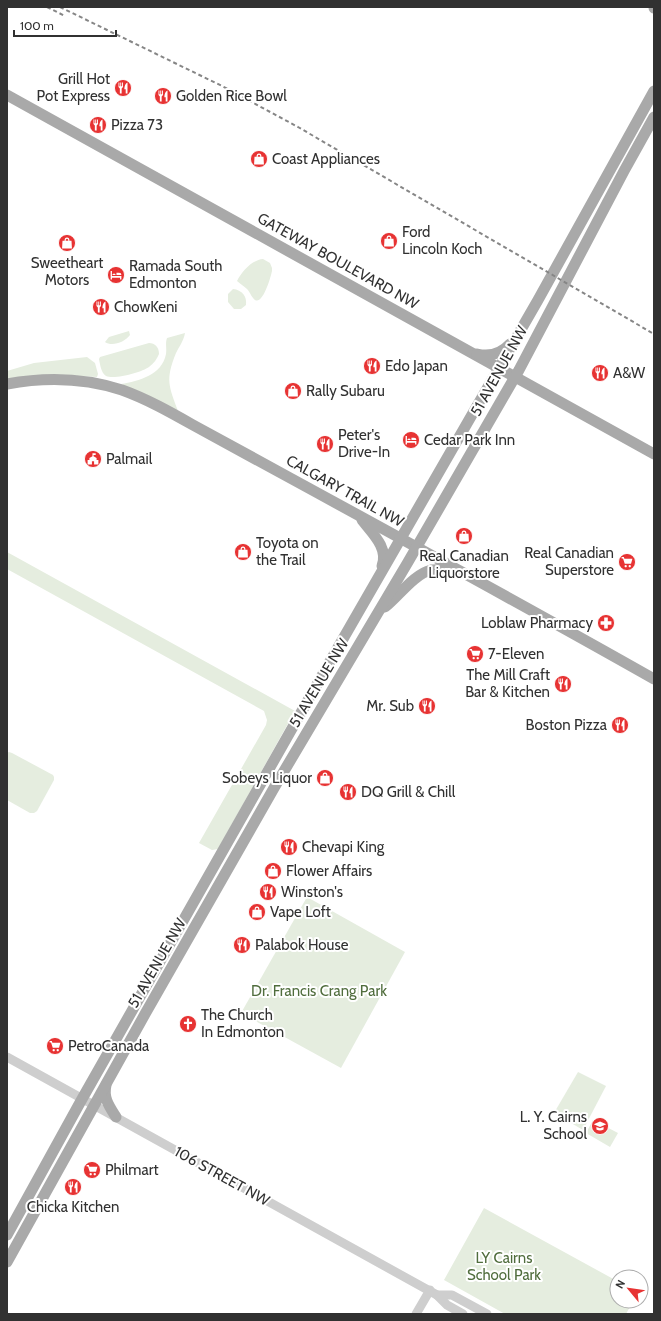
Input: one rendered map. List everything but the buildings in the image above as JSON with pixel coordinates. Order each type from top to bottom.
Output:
[{"type":"main road","name":"51 AVENUE NW","points":[[7,1235],[82,1099],[400,538],[552,275],[654,91]]},
{"type":"main road","name":"GATEWAY BOULEVARD NW","points":[[7,95],[654,454]]},
{"type":"main road","name":"51 AVENUE NW","points":[[7,1262],[93,1105],[274,788],[378,614],[515,377],[624,171],[654,118]]},
{"type":"main road","points":[[472,353],[484,356],[498,353],[509,345],[521,328]]},
{"type":"main road","points":[[521,328],[520,350],[521,354],[525,358]]},
{"type":"main road","name":"CALGARY TRAIL NW","points":[[7,384],[44,380],[82,381],[102,384],[130,393],[152,403],[654,679]]},
{"type":"main road","points":[[360,516],[379,541],[383,550],[384,562],[378,578]]},
{"type":"main road","points":[[378,614],[407,586],[423,574],[434,570],[459,571]]},
{"type":"main road","points":[[106,1082],[104,1090],[105,1099],[116,1117]]},
{"type":"street","name":"106 STREET NW","points":[[7,1057],[433,1293],[447,1305],[463,1314]]},
{"type":"street","name":"106 STREET NW","points":[[433,1293],[452,1295],[487,1314]]},
{"type":"street","points":[[416,1314],[433,1293]]},
{"type":"green space","points":[[263,259],[270,263],[272,271],[264,294],[258,300],[255,300],[247,289],[237,281],[242,273],[255,261]]},
{"type":"green space","points":[[233,289],[241,292],[245,296],[246,305],[241,309],[234,309],[228,302],[228,294]]},
{"type":"green space","points":[[129,331],[130,335],[122,342],[111,344],[105,342],[109,337]]},
{"type":"green space","points":[[185,333],[183,341],[176,353],[169,377],[172,395],[178,411],[121,384],[142,379],[155,372],[164,361],[167,338]]},
{"type":"green space","points":[[149,343],[156,346],[159,354],[155,361],[146,369],[116,377],[106,376],[103,373],[99,359],[100,357]]},
{"type":"green space","points":[[87,357],[95,363],[98,374],[97,377],[60,375],[7,382],[7,371],[34,363]]},
{"type":"green space","points":[[7,552],[295,711],[218,849],[212,850],[199,843],[266,725],[267,720],[264,711],[7,569]]},
{"type":"green space","points":[[9,752],[53,775],[54,777],[54,780],[37,811],[34,813],[30,813],[7,800],[7,753]]},
{"type":"green space","name":"Dr. Francis Crang Park","points":[[307,897],[405,952],[341,1068],[241,1013]]},
{"type":"green space","points":[[578,1072],[606,1086],[583,1130],[554,1113]]},
{"type":"green space","points":[[593,1120],[618,1133],[610,1147],[586,1133]]},
{"type":"green space","name":"LY Cairns School Park","points":[[484,1208],[609,1277],[609,1309],[629,1309],[626,1314],[505,1314],[444,1280]]},
{"type":"railway","points":[[47,7],[65,16]]},
{"type":"railway","points":[[60,7],[222,86],[298,127],[654,334]]},
{"type":"place","name":"Grill Hot Pot Express","points":[[123,88]]},
{"type":"place","name":"Golden Rice Bowl","points":[[163,96]]},
{"type":"place","name":"Pizza 73","points":[[98,125]]},
{"type":"place","name":"Coast Appliances","points":[[259,159]]},
{"type":"place","name":"Ford Lincoln Koch","points":[[389,241]]},
{"type":"place","name":"Sweetheart Motors","points":[[67,243]]},
{"type":"place","name":"Ramada South Edmonton","points":[[116,275]]},
{"type":"place","name":"ChowKeni","points":[[101,307]]},
{"type":"place","name":"Edo Japan","points":[[372,366]]},
{"type":"place","name":"A&W","points":[[600,373]]},
{"type":"place","name":"Rally Subaru","points":[[293,391]]},
{"type":"place","name":"Cedar Park Inn","points":[[411,440]]},
{"type":"place","name":"Peter's Drive-In","points":[[325,444]]},
{"type":"place","name":"Palmail","points":[[93,459]]},
{"type":"place","name":"Real Canadian Liquorstore","points":[[464,536]]},
{"type":"place","name":"Toyota on the Trail","points":[[243,552]]},
{"type":"place","name":"Real Canadian Superstore","points":[[627,562]]},
{"type":"place","name":"Loblaw Pharmacy","points":[[606,623]]},
{"type":"place","name":"7-Eleven","points":[[475,654]]},
{"type":"place","name":"The Mill Craft Bar & Kitchen","points":[[563,684]]},
{"type":"place","name":"Mr. Sub","points":[[427,706]]},
{"type":"place","name":"Boston Pizza","points":[[620,725]]},
{"type":"place","name":"Sobeys Liquor","points":[[325,778]]},
{"type":"place","name":"DQ Grill & Chill","points":[[348,792]]},
{"type":"place","name":"Chevapi King","points":[[289,847]]},
{"type":"place","name":"Flower Affairs","points":[[273,871]]},
{"type":"place","name":"Winston's","points":[[268,892]]},
{"type":"place","name":"Vape Loft","points":[[257,912]]},
{"type":"place","name":"Palabok House","points":[[242,945]]},
{"type":"place","name":"The Church In Edmonton","points":[[188,1024]]},
{"type":"place","name":"PetroCanada","points":[[55,1046]]},
{"type":"place","name":"L. Y. Cairns School","points":[[600,1126]]},
{"type":"place","name":"Philmart","points":[[92,1170]]},
{"type":"place","name":"Chicka Kitchen","points":[[73,1187]]}]
